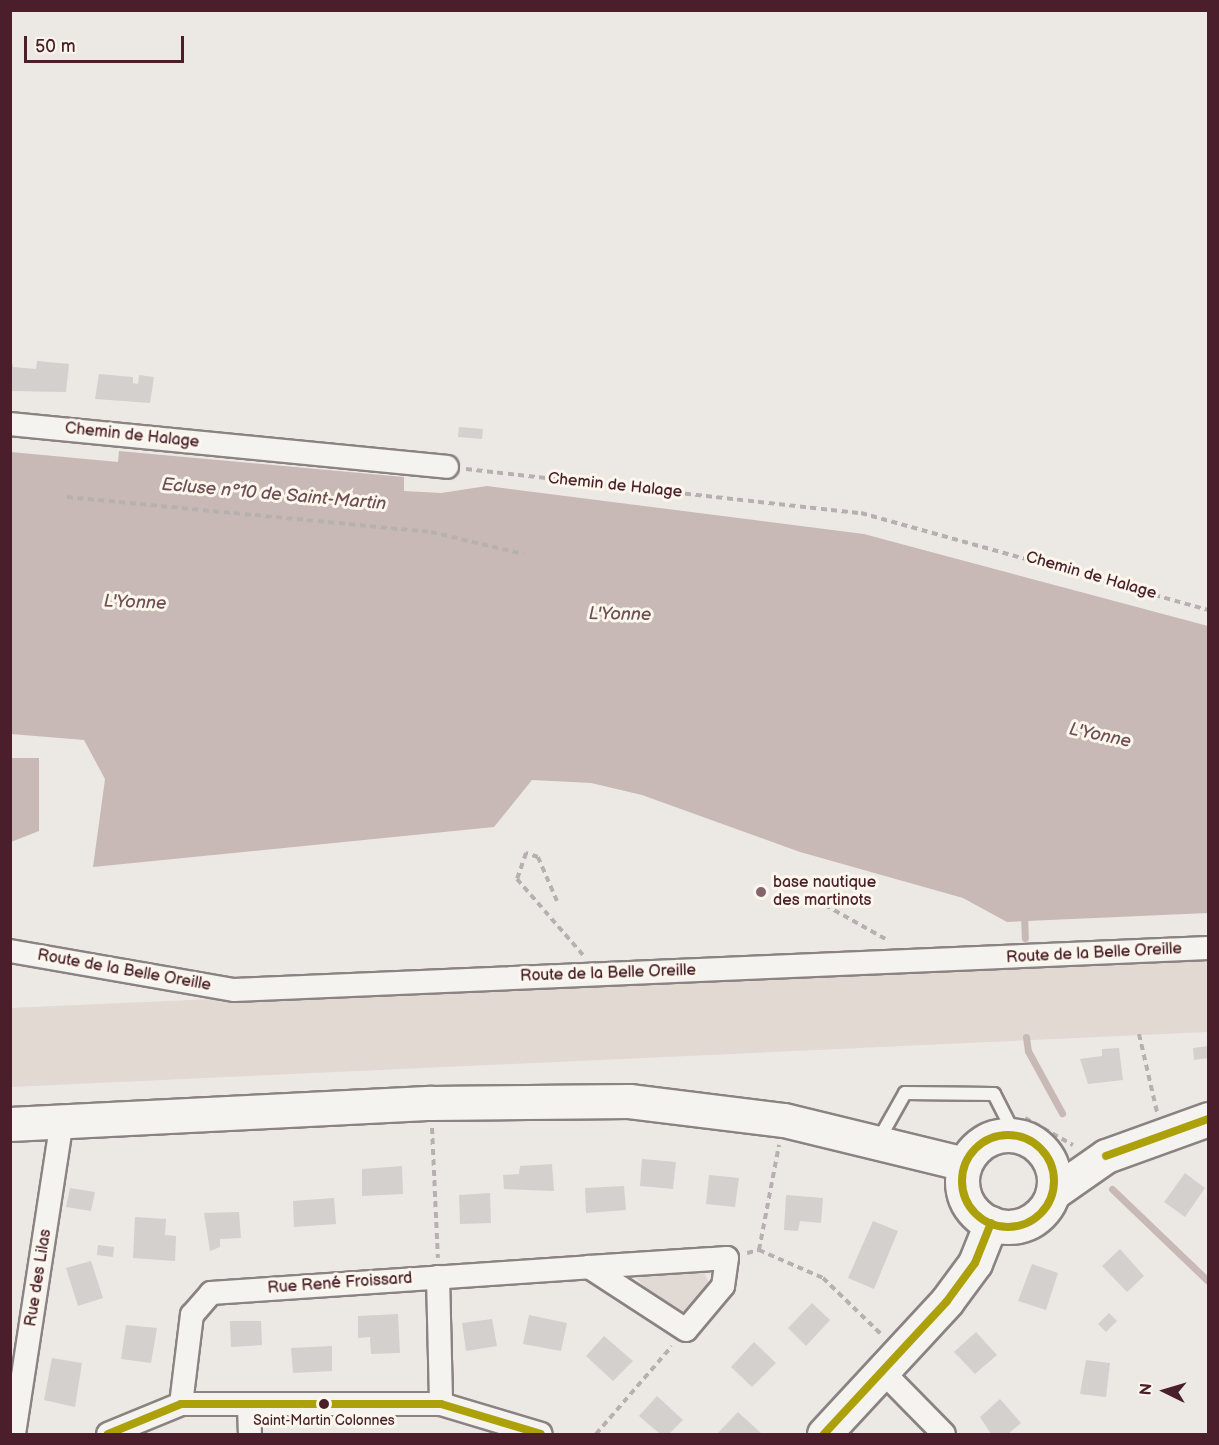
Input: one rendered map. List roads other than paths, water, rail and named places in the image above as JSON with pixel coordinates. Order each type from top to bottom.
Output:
[{"type":"main road","points":[[10,1124],[442,1103],[629,1101],[784,1120],[965,1164]]},
{"type":"main road","points":[[1091,1151],[1053,1193],[1046,1208],[1021,1226],[991,1224],[969,1206],[963,1185],[965,1164],[985,1141],[1029,1142],[1062,1155],[1164,1136],[1209,1119]]},
{"type":"main road","points":[[1029,1142],[1051,1163],[1053,1193]]},
{"type":"main road","points":[[825,1434],[891,1362],[975,1263],[991,1224]]},
{"type":"street","name":"Chemin de Halage","points":[[10,424],[447,467]]},
{"type":"street","name":"Route de la Belle Oreille","points":[[10,951],[234,990],[596,974],[927,963],[1209,948]]},
{"type":"street","name":"Rue des Lilas","points":[[14,1434],[62,1121]]},
{"type":"street","name":"Rue René Froissard","points":[[181,1404],[192,1316],[211,1293],[438,1277],[589,1267],[727,1258],[723,1286],[686,1330],[589,1267]]},
{"type":"street","points":[[438,1277],[441,1404]]},
{"type":"street","points":[[891,1362],[944,1434]]},
{"type":"street","points":[[108,1434],[181,1404],[249,1407],[441,1404],[541,1434]]},
{"type":"street","points":[[249,1407],[250,1434]]},
{"type":"lane","points":[[878,1141],[905,1094],[994,1094],[1029,1142]]},
{"type":"water","points":[[119,451],[404,477],[404,491],[441,493],[487,486],[864,534],[1208,626],[1208,913],[1007,922],[963,898],[800,852],[642,795],[591,783],[532,780],[494,827],[93,867],[105,779],[84,740],[11,734],[11,452],[118,462]]},
{"type":"water","points":[[11,758],[39,758],[39,831],[11,842]]},
{"type":"waterway","points":[[1024,914],[1025,938]]},
{"type":"waterway","points":[[1026,1037],[1028,1051],[1062,1113]]},
{"type":"waterway","points":[[1112,1189],[1208,1281]]},
{"type":"place","name":"base nautique des martinots","points":[[761,892]]},
{"type":"place","name":"Saint-Martin Colonnes","points":[[324,1404]]},
{"type":"water label","name":"Ecluse n°10 de Saint-Martin","points":[[274,495]]},
{"type":"water label","name":"L'Yonne","points":[[135,603]]},
{"type":"water label","name":"L'Yonne","points":[[620,615]]},
{"type":"water label","name":"L'Yonne","points":[[1100,736]]}]
